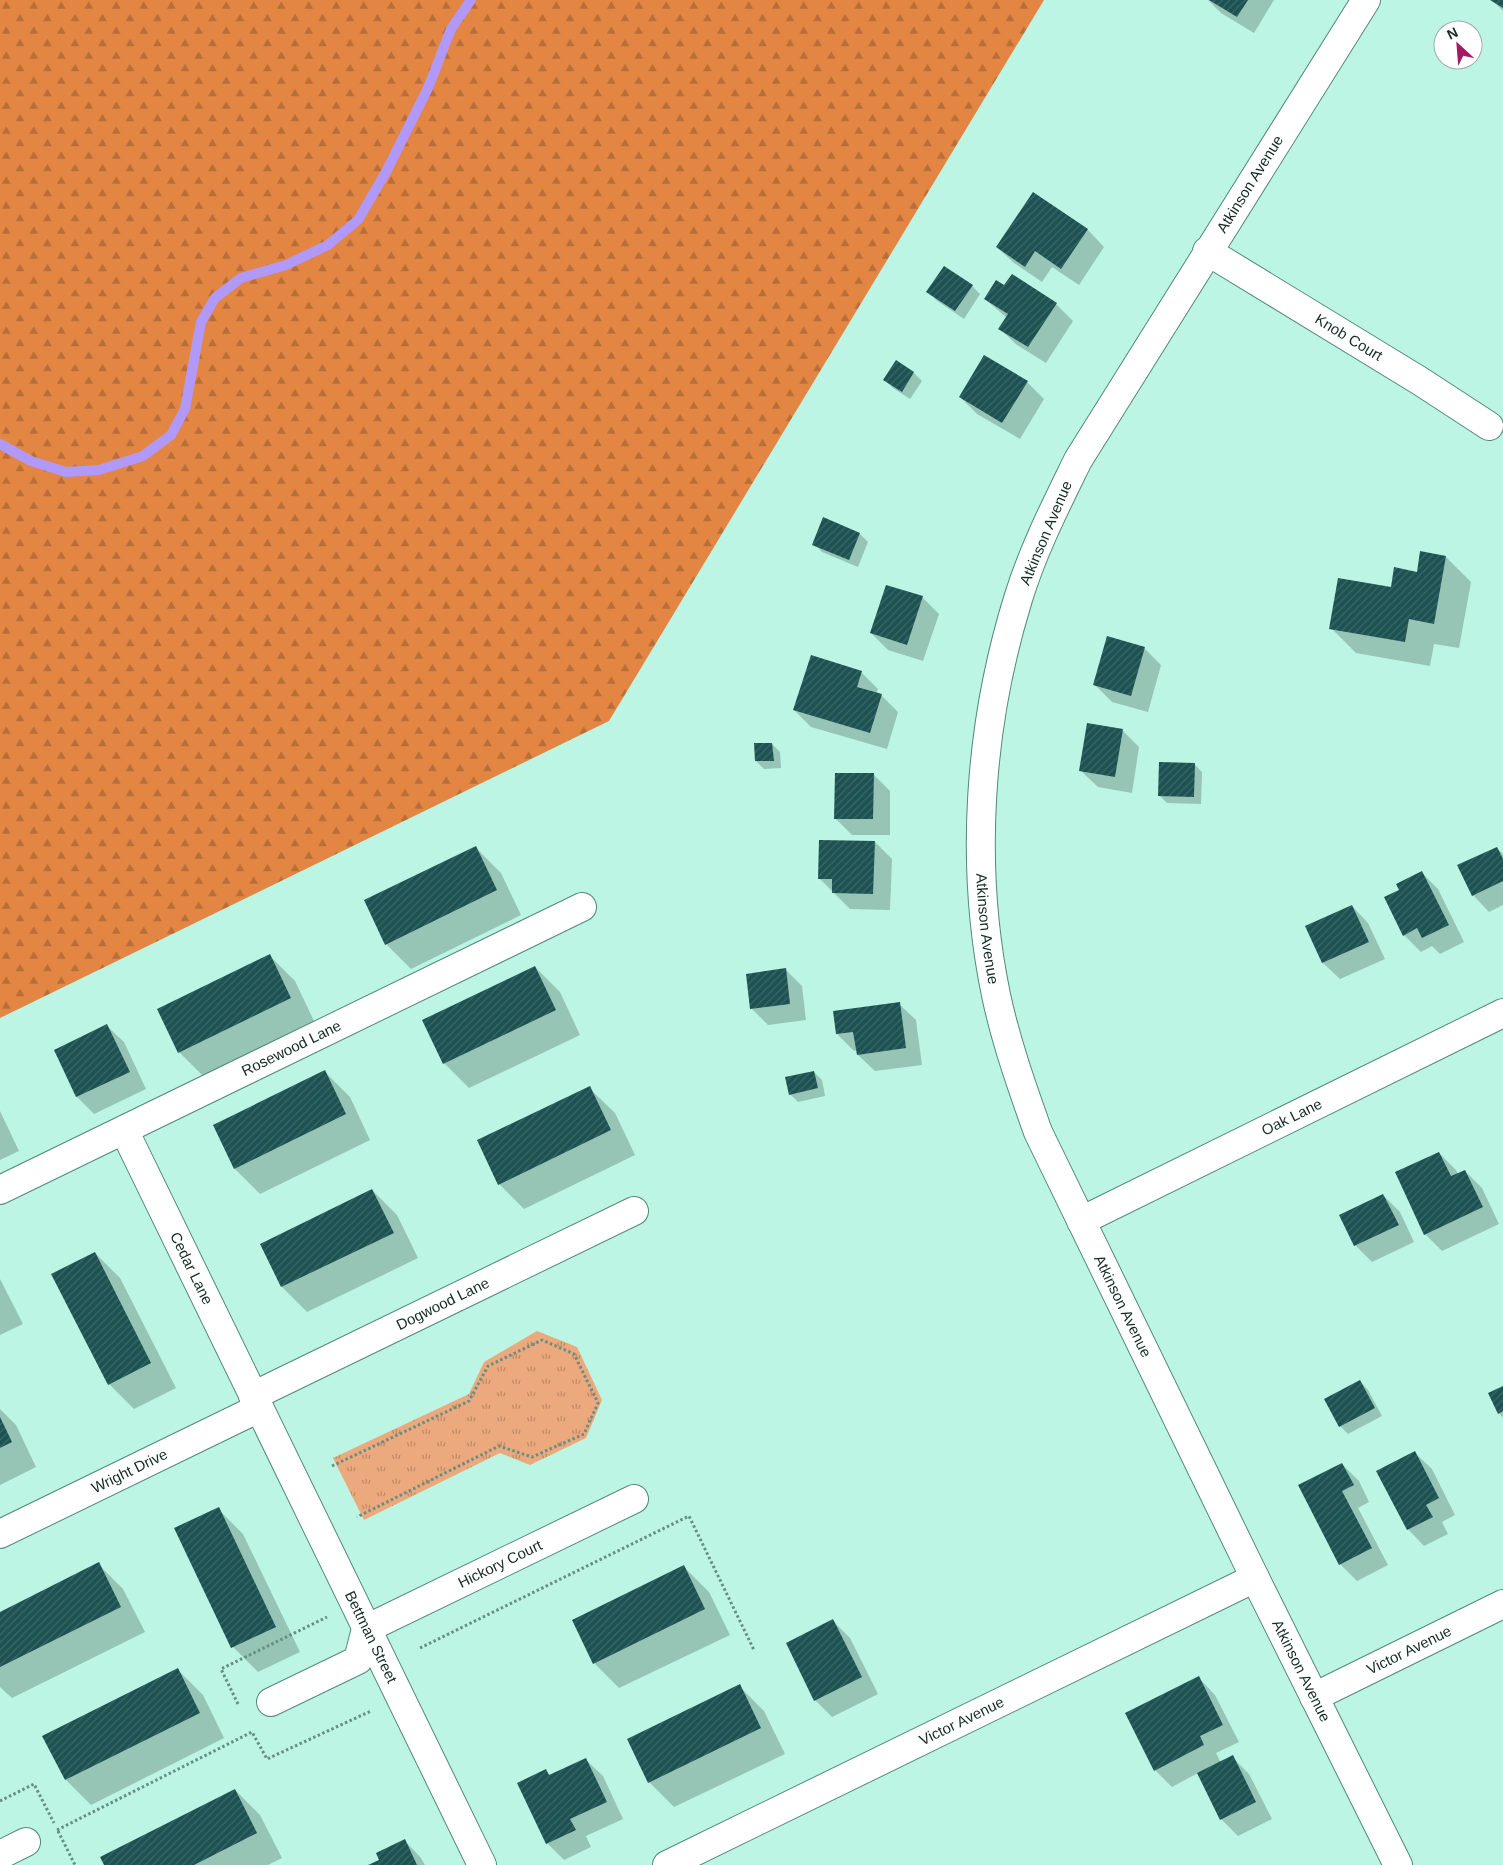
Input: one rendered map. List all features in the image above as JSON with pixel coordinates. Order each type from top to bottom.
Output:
[{"type":"street","name":"Atkinson Avenue","points":[[1366,0],[1207,251],[1078,460],[1045,527],[1019,598],[1001,663],[986,750],[980,839],[985,917],[996,994],[1012,1058],[1038,1132],[1254,1578],[1398,1865]]},
{"type":"street","name":"Knob Court","points":[[1207,251],[1420,381],[1489,426]]},
{"type":"street","name":"Rosewood Lane","points":[[0,1190],[582,907]]},
{"type":"street","name":"Oak Lane","points":[[1081,1222],[1503,1013]]},
{"type":"street","name":"Cedar Lane","points":[[124,1130],[256,1402]]},
{"type":"street","name":"Dogwood Lane","points":[[256,1402],[634,1211]]},
{"type":"street","name":"Wright Drive","points":[[0,1534],[256,1402]]},
{"type":"street","name":"Bettman Street","points":[[256,1402],[482,1865]]},
{"type":"street","name":"Hickory Court","points":[[366,1629],[634,1499]]},
{"type":"street","name":"Victor Avenue","points":[[667,1865],[1254,1578]]},
{"type":"street","name":"Victor Avenue","points":[[1314,1697],[1503,1604]]},
{"type":"street","points":[[271,1702],[358,1660],[366,1629]]},
{"type":"street","points":[[0,1855],[26,1842]]},
{"type":"path","points":[[332,1466],[469,1401],[488,1366],[542,1340],[574,1354],[598,1403],[584,1434],[532,1457],[498,1446],[357,1517]]},
{"type":"path","points":[[420,1648],[689,1516],[754,1650]]},
{"type":"path","points":[[241,1709],[221,1670],[330,1615],[352,1663]]},
{"type":"path","points":[[248,1724],[266,1760],[375,1709]]},
{"type":"path","points":[[57,1830],[252,1732]]},
{"type":"green space","points":[[0,0],[1044,0],[609,721],[0,1018]]},
{"type":"green space","points":[[537,1331],[577,1347],[602,1400],[586,1438],[530,1465],[500,1453],[364,1520],[333,1458],[469,1394],[484,1362]]},
{"type":"building","points":[[1209,0],[1248,0],[1237,17]]},
{"type":"building","points":[[1490,0],[1503,0],[1503,8]]},
{"type":"building","points":[[1033,192],[1088,229],[1061,269],[1035,251],[1025,267],[996,247]]},
{"type":"building","points":[[944,266],[973,285],[955,311],[926,292]]},
{"type":"building","points":[[1012,274],[1057,303],[1028,347],[998,329],[1008,314],[984,299],[996,280],[1004,285]]},
{"type":"building","points":[[984,355],[1028,381],[1002,423],[959,397]]},
{"type":"building","points":[[896,360],[914,372],[902,392],[883,380]]},
{"type":"building","points":[[823,517],[860,533],[849,560],[812,545]]},
{"type":"building","points":[[1420,551],[1446,556],[1434,624],[1409,619],[1405,642],[1329,629],[1338,578],[1391,587],[1394,567],[1417,572]]},
{"type":"building","points":[[886,585],[923,596],[907,645],[870,633]]},
{"type":"building","points":[[1107,636],[1145,647],[1131,696],[1093,685]]},
{"type":"building","points":[[811,655],[862,671],[857,687],[882,694],[870,733],[793,710]]},
{"type":"building","points":[[1087,723],[1123,729],[1115,777],[1079,771]]},
{"type":"building","points":[[754,743],[772,743],[774,761],[755,761]]},
{"type":"building","points":[[1159,762],[1195,763],[1194,797],[1158,796]]},
{"type":"building","points":[[835,773],[874,773],[873,819],[834,819]]},
{"type":"building","points":[[819,840],[875,841],[873,894],[832,893],[832,879],[818,879]]},
{"type":"building","points":[[476,846],[497,890],[385,945],[364,900]]},
{"type":"building","points":[[1497,847],[1503,859],[1503,881],[1472,896],[1457,865]]},
{"type":"building","points":[[1422,871],[1449,925],[1422,938],[1417,928],[1403,936],[1384,897],[1399,890],[1396,884]]},
{"type":"building","points":[[1352,905],[1369,942],[1322,963],[1305,926]]},
{"type":"building","points":[[270,954],[291,998],[178,1053],[157,1009]]},
{"type":"building","points":[[535,966],[556,1010],[443,1064],[422,1020]]},
{"type":"building","points":[[786,968],[790,1004],[750,1009],[746,974]]},
{"type":"building","points":[[900,1002],[906,1048],[857,1055],[853,1032],[836,1034],[833,1011]]},
{"type":"building","points":[[107,1024],[130,1072],[76,1097],[54,1050]]},
{"type":"building","points":[[325,1070],[346,1114],[234,1169],[213,1125]]},
{"type":"building","points":[[814,1071],[818,1088],[789,1095],[785,1077]]},
{"type":"building","points":[[590,1086],[611,1130],[498,1185],[477,1140]]},
{"type":"building","points":[[1439,1152],[1451,1176],[1465,1170],[1483,1207],[1424,1235],[1395,1172]]},
{"type":"building","points":[[372,1189],[394,1233],[281,1287],[260,1244]]},
{"type":"building","points":[[1383,1194],[1399,1225],[1354,1246],[1339,1215]]},
{"type":"building","points":[[95,1252],[151,1363],[108,1385],[51,1274]]},
{"type":"building","points":[[1360,1380],[1375,1408],[1339,1427],[1324,1399]]},
{"type":"building","points":[[1503,1386],[1503,1411],[1498,1414],[1488,1393]]},
{"type":"building","points":[[0,1417],[12,1442],[0,1448]]},
{"type":"building","points":[[1415,1451],[1439,1498],[1426,1505],[1433,1517],[1407,1530],[1376,1471]]},
{"type":"building","points":[[1342,1463],[1354,1485],[1342,1491],[1372,1548],[1339,1565],[1298,1485]]},
{"type":"building","points":[[219,1507],[276,1627],[231,1648],[174,1528]]},
{"type":"building","points":[[99,1562],[121,1607],[0,1667],[0,1612]]},
{"type":"building","points":[[684,1565],[705,1609],[593,1664],[572,1620]]},
{"type":"building","points":[[833,1619],[862,1677],[814,1701],[786,1643]]},
{"type":"building","points":[[178,1668],[200,1713],[65,1780],[42,1736]]},
{"type":"building","points":[[1199,1676],[1223,1725],[1200,1736],[1204,1745],[1154,1771],[1125,1713]]},
{"type":"building","points":[[740,1684],[761,1728],[648,1783],[627,1739]]},
{"type":"building","points":[[1233,1755],[1256,1802],[1220,1820],[1197,1773]]},
{"type":"building","points":[[586,1758],[607,1802],[570,1819],[576,1830],[546,1844],[517,1783],[546,1769],[549,1775]]},
{"type":"building","points":[[235,1789],[257,1833],[194,1865],[104,1865],[100,1857]]},
{"type":"building","points":[[405,1839],[417,1865],[368,1865],[379,1860],[376,1853]]},
{"type":"waterway","points":[[0,444],[31,461],[66,472],[99,470],[143,456],[171,435],[185,409],[201,322],[215,298],[241,278],[286,265],[328,245],[358,220],[386,172],[428,88],[451,29],[471,0]]}]
